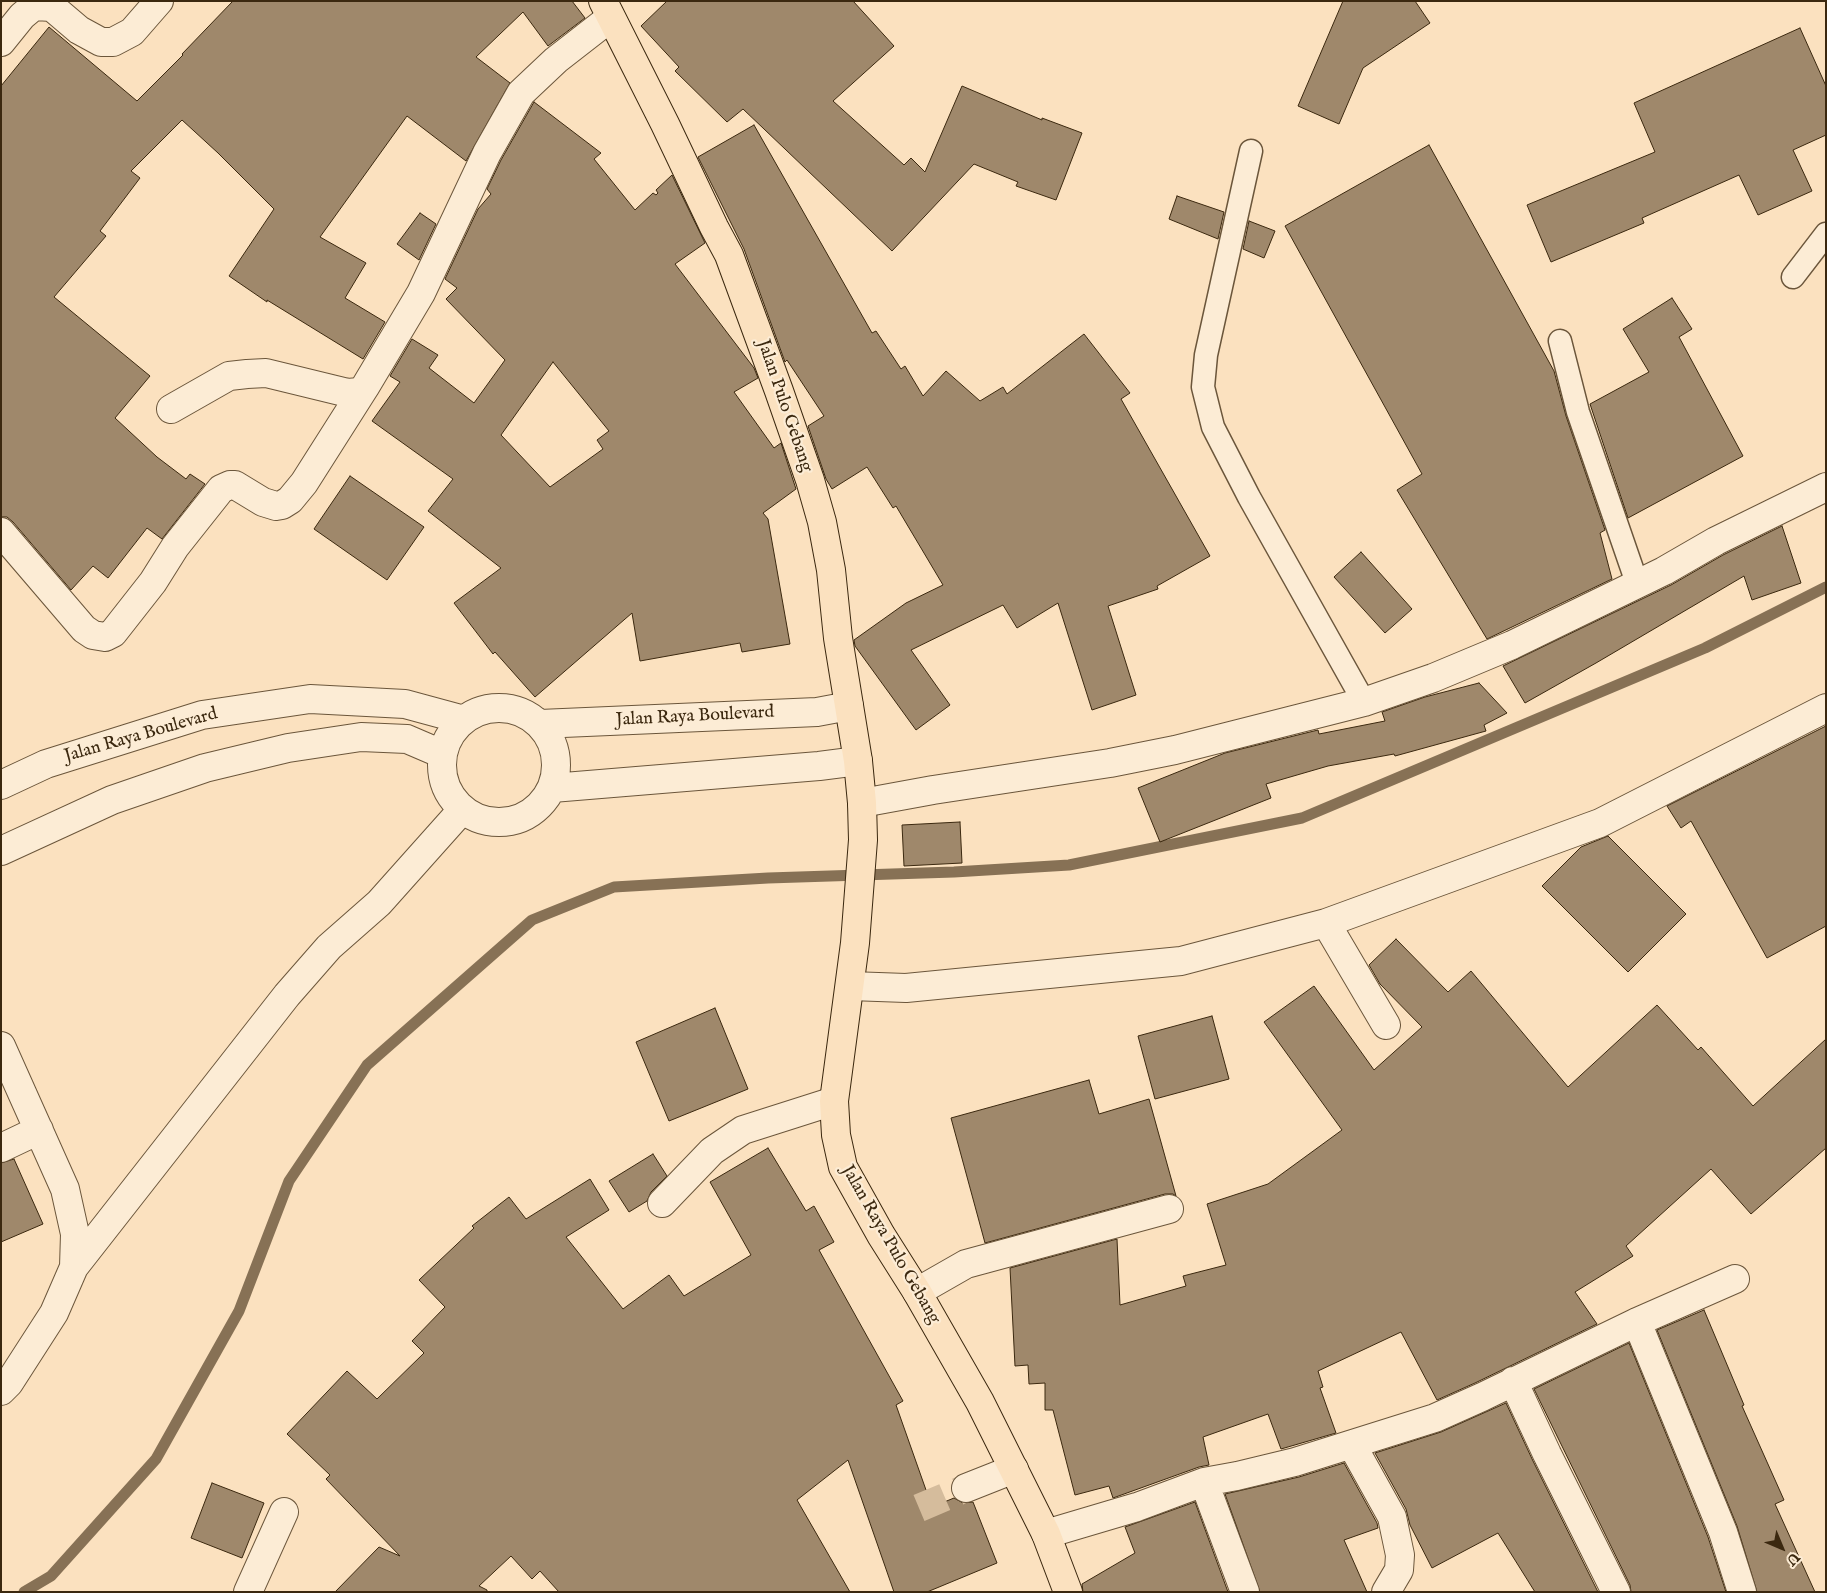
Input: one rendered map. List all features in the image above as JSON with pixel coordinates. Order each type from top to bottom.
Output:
[{"type":"main road","name":"Jalan Pulo Gebang","points":[[607,10],[729,255],[810,480],[822,522],[831,570],[838,638],[858,761],[863,840]]},
{"type":"main road","name":"Jalan Raya Pulo Gebang","points":[[863,840],[855,943],[834,1101],[836,1135],[842,1167],[880,1235],[917,1292],[980,1402],[1046,1534],[1068,1592]]},
{"type":"street","points":[[1,42],[22,16],[34,6],[52,7],[78,30],[101,42],[113,42],[132,32],[160,1]]},
{"type":"street","points":[[1,532],[84,629],[93,635],[105,637],[113,633],[148,589],[175,548],[221,489],[230,485],[235,486],[263,502],[276,506],[290,500],[304,483],[365,387],[421,293],[487,153],[521,93],[607,10]]},
{"type":"street","points":[[170,409],[230,376],[246,374],[266,373],[348,393],[359,392],[365,387]]},
{"type":"street","points":[[862,803],[933,790],[1110,763],[1175,750],[1364,702],[1433,678],[1512,645],[1664,571],[1716,541],[1826,487]]},
{"type":"street","name":"Jalan Raya Boulevard","points":[[1,785],[46,764],[202,715],[310,699],[405,704],[464,720]]},
{"type":"street","name":"Jalan Raya Boulevard","points":[[540,724],[817,712],[849,706]]},
{"type":"street","points":[[489,708],[503,708],[520,712],[540,724],[552,743],[557,766],[552,788],[540,806],[523,818],[502,823],[481,820],[462,810],[449,794],[442,775],[442,754],[450,735],[464,720],[476,712],[489,708]]},
{"type":"street","points":[[850,986],[906,988],[1180,960],[1326,923],[1600,823],[1826,708]]},
{"type":"street","points":[[1,851],[112,800],[205,768],[288,748],[361,737],[389,738],[408,739],[442,754]]},
{"type":"street","points":[[552,788],[819,766],[858,761]]},
{"type":"street","points":[[1,1391],[9,1383],[54,1313],[74,1267],[287,995],[329,947],[379,903],[462,810]]},
{"type":"street","points":[[1326,923],[1386,1025]]},
{"type":"street","points":[[1,1046],[65,1189],[75,1234],[74,1267]]},
{"type":"street","points":[[662,1203],[712,1151],[744,1130],[834,1101]]},
{"type":"street","points":[[1,1148],[39,1130]]},
{"type":"street","points":[[917,1292],[966,1264],[1169,1209]]},
{"type":"street","points":[[1046,1534],[1137,1507],[1204,1482],[1285,1464],[1435,1418],[1637,1322],[1735,1280]]},
{"type":"street","points":[[1637,1322],[1723,1532],[1742,1592]]},
{"type":"street","points":[[1514,1381],[1547,1454],[1616,1592]]},
{"type":"street","points":[[1352,1445],[1392,1517],[1400,1556],[1400,1570],[1386,1592]]},
{"type":"street","points":[[966,1488],[1014,1469]]},
{"type":"street","points":[[1204,1482],[1245,1592]]},
{"type":"street","points":[[248,1592],[284,1512]]},
{"type":"lane","points":[[1251,151],[1206,355],[1203,387],[1214,427],[1249,497],[1364,702]]},
{"type":"lane","points":[[1793,277],[1826,234]]},
{"type":"lane","points":[[1560,341],[1578,412],[1637,583]]},
{"type":"building","points":[[233,1],[572,1],[585,18],[548,46],[523,12],[476,57],[510,83],[466,161],[407,116],[320,237],[366,263],[345,298],[385,322],[363,359],[267,300],[267,302],[229,276],[274,209],[182,120],[131,171],[140,178],[100,231],[106,236],[54,297],[150,376],[115,418],[157,457],[186,479],[190,474],[205,484],[162,539],[147,528],[108,578],[93,566],[71,590],[13,522],[7,517],[1,517],[1,86],[49,27],[137,101]]},
{"type":"building","points":[[667,1],[853,1],[894,46],[833,101],[904,165],[911,158],[925,172],[962,86],[1042,120],[1042,118],[1082,133],[1056,200],[1016,186],[1018,182],[974,164],[892,251],[743,109],[727,122],[675,71],[679,67],[641,26]]},
{"type":"building","points":[[1343,1],[1415,1],[1430,23],[1363,68],[1339,124],[1298,106]]},
{"type":"building","points":[[1800,28],[1826,86],[1826,135],[1793,150],[1812,191],[1758,215],[1739,175],[1642,218],[1644,223],[1551,262],[1527,205],[1655,152],[1634,103]]},
{"type":"building","points":[[534,102],[601,153],[594,159],[635,210],[653,193],[656,195],[658,193],[656,190],[672,175],[705,243],[675,264],[754,368],[758,378],[734,392],[774,448],[781,443],[796,489],[763,513],[768,519],[790,644],[742,652],[740,643],[640,661],[632,613],[535,697],[495,652],[493,654],[454,603],[501,568],[428,511],[453,479],[372,421],[400,382],[390,376],[412,339],[438,355],[429,368],[474,403],[505,360],[446,299],[457,288],[445,279],[478,209],[491,194],[487,189]],"holes":[[[553,362],[609,431],[597,440],[603,449],[550,487],[501,435]]]},
{"type":"building","points":[[754,125],[872,333],[876,331],[901,369],[905,366],[923,396],[946,371],[980,401],[1003,387],[1007,394],[1084,334],[1130,393],[1121,399],[1210,556],[1157,586],[1158,589],[1108,606],[1136,695],[1092,710],[1058,603],[1017,628],[1003,605],[911,650],[950,705],[916,730],[855,646],[854,640],[906,603],[943,585],[896,506],[893,508],[867,467],[832,489],[826,479],[808,426],[824,416],[787,360],[785,362],[744,249],[698,157]]},
{"type":"building","points":[[1429,145],[1554,371],[1566,416],[1605,530],[1600,533],[1612,579],[1487,639],[1397,490],[1422,474],[1285,226]]},
{"type":"building","points":[[1177,196],[1224,212],[1218,239],[1169,219]]},
{"type":"building","points":[[420,213],[436,224],[419,260],[397,244]]},
{"type":"building","points":[[1249,221],[1275,231],[1264,258],[1243,249]]},
{"type":"building","points":[[1672,298],[1692,329],[1679,337],[1743,456],[1628,518],[1590,404],[1649,372],[1623,329]]},
{"type":"building","points":[[350,476],[424,527],[387,580],[314,529]]},
{"type":"building","points":[[1782,526],[1801,583],[1752,600],[1744,576],[1525,703],[1503,666],[1671,585],[1723,555]]},
{"type":"building","points":[[1361,552],[1412,609],[1385,633],[1334,577]]},
{"type":"building","points":[[1479,683],[1507,713],[1484,725],[1486,731],[1395,756],[1394,754],[1328,766],[1266,784],[1271,798],[1160,842],[1138,788],[1225,753],[1318,730],[1319,734],[1385,721],[1382,712],[1425,697]]},
{"type":"building","points":[[1826,726],[1826,926],[1767,958],[1691,821],[1681,828],[1667,806]]},
{"type":"building","points":[[960,822],[962,863],[904,866],[902,825]]},
{"type":"building","points":[[1608,836],[1686,914],[1628,972],[1542,886],[1581,847]]},
{"type":"building","points":[[1396,939],[1448,992],[1471,971],[1568,1087],[1657,1005],[1698,1050],[1701,1047],[1753,1106],[1826,1039],[1826,1148],[1751,1214],[1711,1169],[1626,1246],[1633,1256],[1575,1292],[1597,1324],[1475,1383],[1437,1400],[1401,1332],[1318,1371],[1323,1387],[1320,1388],[1336,1433],[1281,1449],[1268,1414],[1203,1437],[1209,1465],[1113,1498],[1109,1486],[1075,1495],[1053,1410],[1045,1410],[1045,1383],[1029,1384],[1028,1365],[1015,1366],[1010,1268],[1117,1239],[1120,1305],[1186,1286],[1183,1276],[1226,1265],[1207,1204],[1268,1184],[1342,1130],[1264,1022],[1314,986],[1374,1070],[1422,1027],[1380,984],[1369,965]]},
{"type":"building","points":[[715,1008],[748,1089],[669,1121],[636,1042]]},
{"type":"building","points":[[1212,1016],[1229,1079],[1155,1099],[1138,1036]]},
{"type":"building","points":[[1089,1080],[1099,1114],[1149,1099],[1176,1196],[1165,1194],[985,1243],[951,1118]]},
{"type":"building","points":[[768,1148],[806,1211],[814,1206],[834,1242],[819,1250],[903,1401],[896,1405],[932,1507],[954,1498],[963,1503],[973,1502],[997,1563],[927,1592],[894,1592],[848,1460],[797,1500],[850,1592],[559,1592],[540,1571],[532,1579],[511,1556],[479,1586],[487,1590],[487,1592],[335,1592],[379,1547],[400,1556],[326,1479],[330,1475],[287,1434],[347,1371],[377,1399],[424,1353],[412,1341],[445,1307],[419,1280],[474,1228],[472,1226],[509,1197],[526,1219],[590,1179],[609,1210],[566,1237],[623,1309],[669,1275],[684,1296],[751,1255],[710,1182]]},
{"type":"building","points":[[653,1154],[667,1176],[651,1192],[647,1201],[629,1212],[609,1181]]},
{"type":"building","points":[[14,1159],[43,1224],[1,1242],[1,1163]]},
{"type":"building","points":[[1704,1310],[1744,1405],[1742,1406],[1784,1500],[1775,1504],[1815,1592],[1757,1592],[1737,1526],[1657,1330]]},
{"type":"building","points":[[1629,1343],[1708,1537],[1726,1592],[1631,1592],[1630,1585],[1534,1389]]},
{"type":"building","points":[[1506,1403],[1598,1592],[1535,1592],[1498,1533],[1432,1568],[1410,1525],[1406,1509],[1375,1453],[1441,1432]]},
{"type":"building","points":[[1344,1463],[1378,1528],[1344,1540],[1367,1592],[1260,1592],[1225,1494],[1299,1477]]},
{"type":"building","points":[[212,1483],[264,1503],[242,1558],[191,1538]]},
{"type":"building","points":[[1195,1502],[1228,1592],[1083,1592],[1082,1584],[1135,1553],[1125,1527]]},
{"type":"waterway","points":[[24,1592],[51,1576],[156,1459],[239,1311],[289,1181],[367,1065],[532,920],[614,887],[768,878],[954,872],[1069,865],[1302,818],[1705,648],[1826,587]]},
{"type":"tunnel","points":[[919,1508],[966,1488]]}]
